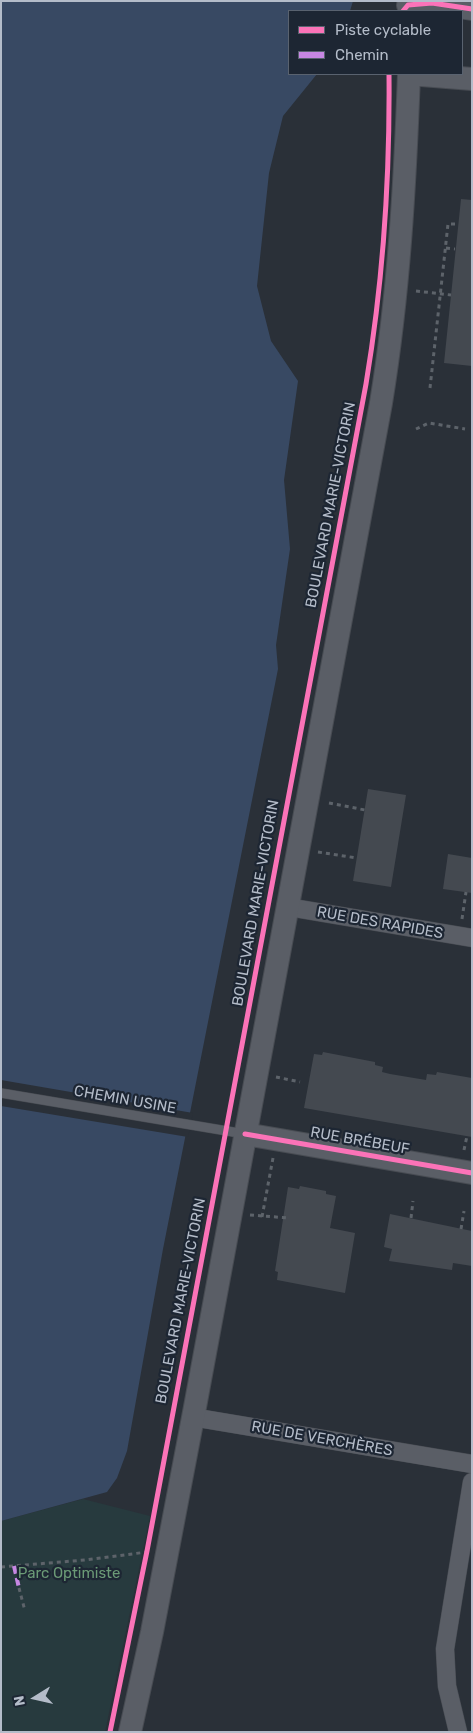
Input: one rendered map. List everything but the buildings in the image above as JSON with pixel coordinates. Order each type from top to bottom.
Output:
[{"type":"street","points":[[408,6],[432,3],[472,9]]},
{"type":"street","name":"BOULEVARD MARIE-VICTORIN","points":[[130,1732],[152,1632],[378,422],[391,341],[403,227],[409,75]]},
{"type":"street","points":[[422,75],[472,79]]},
{"type":"street","name":"RUE DES RAPIDES","points":[[288,907],[465,937]]},
{"type":"street","name":"RUE BRÉBEUF","points":[[244,1134],[472,1173]]},
{"type":"street","name":"RUE DE VERCHÈRES","points":[[192,1417],[472,1464]]},
{"type":"street","points":[[458,1732],[447,1686],[445,1649],[472,1482]]},
{"type":"lane","name":"CHEMIN USINE","points":[[1,1093],[244,1134]]},
{"type":"path","points":[[430,388],[448,224],[458,224]]},
{"type":"path","points":[[446,248],[455,248]]},
{"type":"path","points":[[413,290],[451,296]]},
{"type":"path","points":[[416,429],[429,423],[465,429]]},
{"type":"path","points":[[322,802],[365,810]]},
{"type":"path","points":[[312,851],[357,858]]},
{"type":"path","points":[[465,937],[466,892]]},
{"type":"path","points":[[271,1076],[300,1082]]},
{"type":"path","points":[[262,1217],[273,1158]]},
{"type":"path","points":[[411,1218],[413,1201]]},
{"type":"path","points":[[461,1230],[464,1211]]},
{"type":"path","points":[[245,1214],[289,1218]]},
{"type":"path","points":[[146,1561],[149,1542]]},
{"type":"path","points":[[1,1567],[85,1560],[148,1551]]},
{"type":"path","points":[[19,1588],[26,1610]]},
{"type":"green space","name":"Parc Optimiste","points":[[83,1499],[150,1516],[105,1732],[1,1732],[1,1521]]},
{"type":"water","points":[[1,1],[353,1],[350,10],[288,10],[288,75],[316,75],[283,116],[269,173],[257,286],[271,341],[298,381],[284,480],[290,549],[276,645],[278,669],[163,1249],[127,1451],[117,1478],[107,1492],[1,1521]]},
{"type":"pier","points":[[1,1080],[193,1113],[188,1137],[1,1106]]},
{"type":"marked path","points":[[14,1566],[19,1588]]},
{"type":"cycle path","points":[[404,10],[408,5],[432,3],[472,9]]},
{"type":"cycle path","points":[[110,1732],[147,1551],[366,384],[377,307],[387,190],[389,75]]},
{"type":"cycle path","points":[[245,1134],[472,1173]]}]
